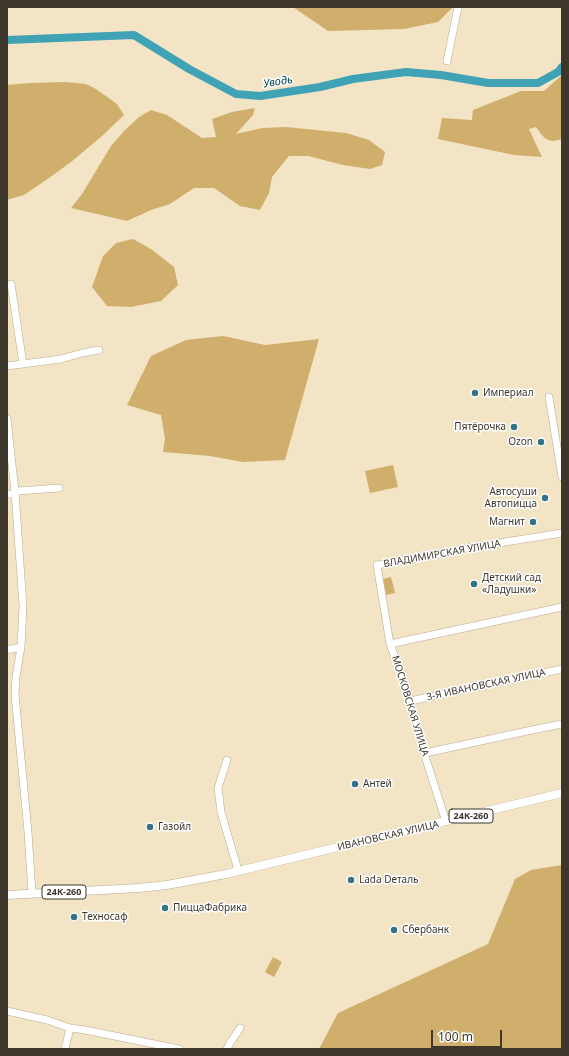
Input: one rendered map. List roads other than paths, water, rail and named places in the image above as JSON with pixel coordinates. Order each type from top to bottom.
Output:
[{"type":"main road","name":"ИВАНОВСКАЯ УЛИЦА","points":[[7,890],[95,890],[160,885],[226,874],[562,793]]},
{"type":"main road","name":"ИВАНОВСКАЯ УЛИЦА","points":[[7,895],[41,888],[72,890],[138,886],[260,866]]},
{"type":"street","points":[[447,61],[458,7]]},
{"type":"street","points":[[11,284],[22,364]]},
{"type":"street","points":[[7,366],[61,359],[99,350]]},
{"type":"street","points":[[549,397],[562,477]]},
{"type":"street","points":[[7,419],[15,492],[22,606],[21,648],[14,696],[28,832],[32,891]]},
{"type":"street","points":[[7,494],[11,494],[18,490],[59,488]]},
{"type":"street","name":"ВЛАДИМИРСКАЯ УЛИЦА","points":[[390,644],[377,565],[467,548],[562,533]]},
{"type":"street","name":"МОСКОВСКАЯ УЛИЦА","points":[[446,822],[410,700],[390,644],[562,607]]},
{"type":"street","points":[[7,650],[21,648]]},
{"type":"street","name":"3-Я ИВАНОВСКАЯ УЛИЦА","points":[[410,700],[562,669]]},
{"type":"street","points":[[425,754],[562,724]]},
{"type":"street","points":[[227,760],[218,788],[221,812],[238,870]]},
{"type":"street","points":[[7,1011],[47,1020],[70,1028],[179,1049]]},
{"type":"street","points":[[65,1049],[70,1028]]},
{"type":"street","points":[[227,1049],[240,1028]]},
{"type":"waterway","name":"Уводь","points":[[7,40],[134,35],[189,69],[236,94],[260,96],[320,87],[353,79],[406,72],[441,75],[488,83],[538,83],[558,72],[562,67]]},
{"type":"place","name":"Империал","points":[[475,393]]},
{"type":"place","name":"Пятёрочка","points":[[514,427]]},
{"type":"place","name":"Ozon","points":[[541,442]]},
{"type":"place","name":"Автосуши Автопицца","points":[[545,498]]},
{"type":"place","name":"Магнит","points":[[533,522]]},
{"type":"place","name":"Детский сад «Ладушки»","points":[[474,584]]},
{"type":"place","name":"Антей","points":[[355,784]]},
{"type":"place","name":"Газойл","points":[[150,827]]},
{"type":"place","name":"Lada Dеталь","points":[[351,880]]},
{"type":"place","name":"ПиццаФабрика","points":[[165,908]]},
{"type":"place","name":"Техносаф","points":[[74,917]]},
{"type":"place","name":"Сбербанк","points":[[394,930]]}]
